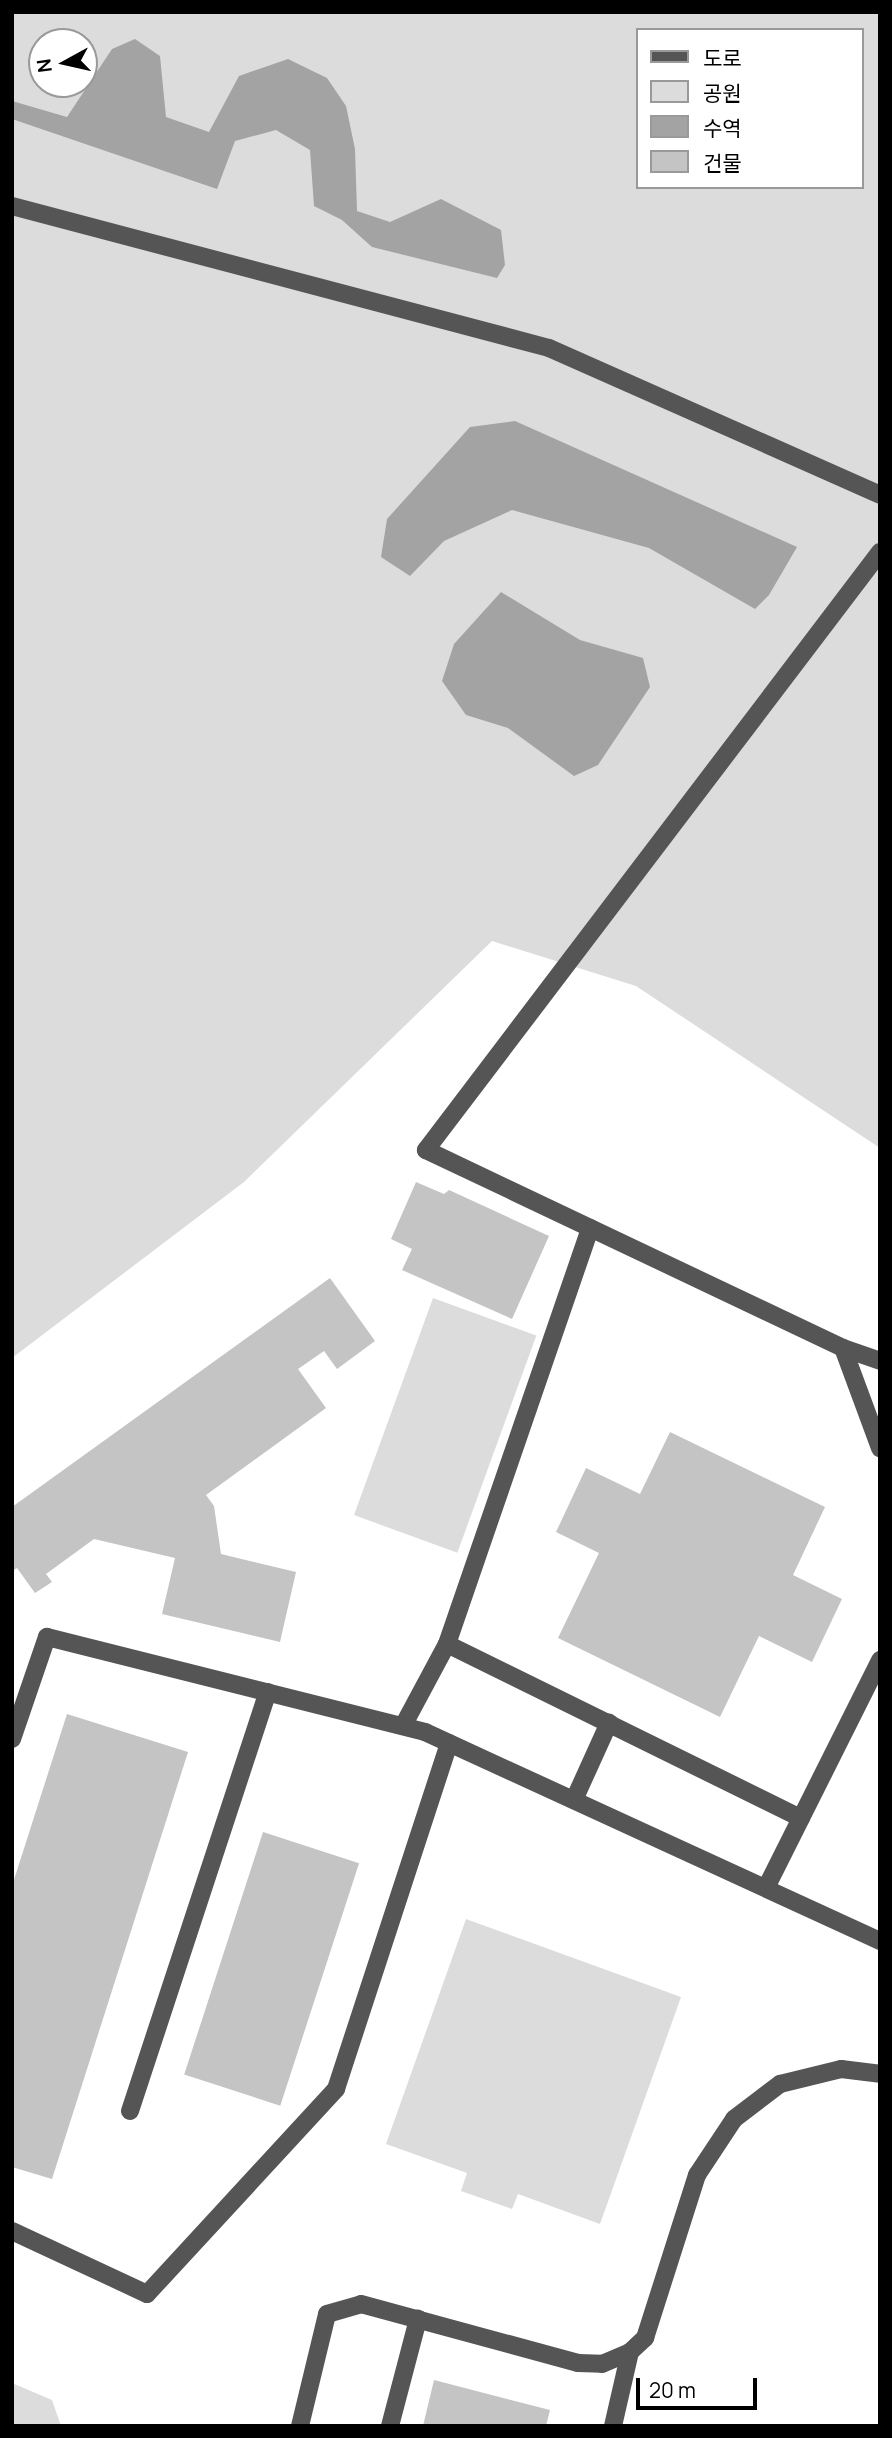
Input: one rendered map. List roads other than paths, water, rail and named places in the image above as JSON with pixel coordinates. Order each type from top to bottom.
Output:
[{"type":"lane","points":[[12,206],[548,348],[880,495]]},
{"type":"lane","points":[[880,552],[426,1150],[843,1348],[880,1361]]},
{"type":"lane","points":[[403,1726],[447,1644],[590,1228]]},
{"type":"lane","points":[[843,1348],[880,1448]]},
{"type":"lane","points":[[12,1738],[47,1637],[403,1726],[449,1743],[880,1941]]},
{"type":"lane","points":[[447,1644],[801,1818]]},
{"type":"lane","points":[[766,1888],[880,1661]]},
{"type":"lane","points":[[130,2112],[268,1692]]},
{"type":"lane","points":[[575,1800],[609,1723]]},
{"type":"lane","points":[[12,2231],[147,2294],[336,2089],[449,1743]]},
{"type":"lane","points":[[300,2426],[327,2314],[361,2304],[578,2363],[602,2364],[630,2352],[645,2338],[697,2175],[734,2119],[780,2084],[841,2069],[880,2074]]},
{"type":"lane","points":[[390,2426],[418,2319]]},
{"type":"lane","points":[[613,2426],[630,2352]]},
{"type":"water","points":[[135,39],[160,56],[166,117],[209,132],[239,76],[288,59],[327,78],[346,106],[355,149],[357,211],[390,222],[441,199],[501,230],[505,265],[497,278],[372,247],[342,220],[314,206],[310,150],[276,130],[235,141],[217,189],[12,119],[12,101],[67,117],[80,98],[98,98],[98,70],[112,49]]},
{"type":"water","points":[[515,421],[797,547],[769,595],[755,609],[649,548],[512,510],[444,541],[410,576],[381,557],[387,519],[470,427]]},
{"type":"water","points":[[501,592],[580,640],[643,658],[650,687],[598,765],[574,776],[508,728],[466,715],[442,681],[454,644]]}]
